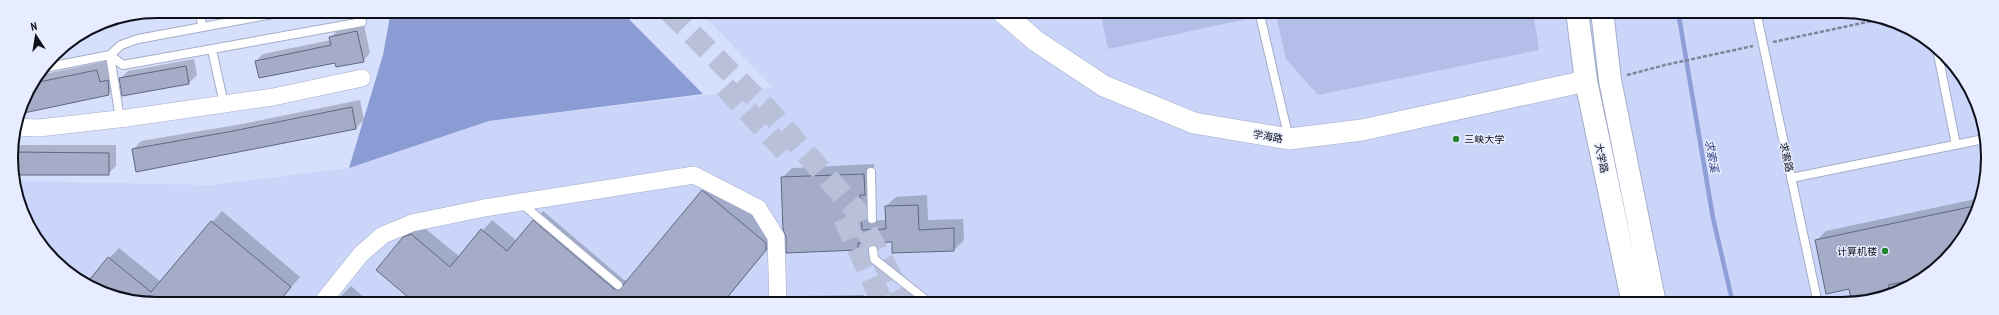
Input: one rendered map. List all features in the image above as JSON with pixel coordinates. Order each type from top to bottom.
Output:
[{"type":"main road","name":"大学路","points":[[1578,18],[1586,81],[1632,297]]},
{"type":"main road","points":[[1603,18],[1610,80],[1654,297]]},
{"type":"street","name":"学海路","points":[[1009,18],[1036,41],[1104,86],[1194,123],[1289,139],[1362,130],[1586,81]]},
{"type":"street","points":[[22,127],[39,128],[120,119],[273,97],[362,78]]},
{"type":"street","points":[[327,297],[361,254],[383,236],[412,223],[484,208],[694,175],[758,208],[776,237],[778,297]]},
{"type":"lane","points":[[201,18],[202,27]]},
{"type":"lane","points":[[53,66],[110,56],[121,45],[138,39],[250,18]]},
{"type":"lane","points":[[1261,18],[1289,139]]},
{"type":"lane","name":"求索路","points":[[1757,18],[1816,297]]},
{"type":"lane","points":[[110,56],[123,64],[212,50],[362,22]]},
{"type":"lane","points":[[212,50],[224,104]]},
{"type":"lane","points":[[110,56],[120,119]]},
{"type":"lane","points":[[1938,57],[1956,145]]},
{"type":"lane","points":[[1791,178],[1980,140]]},
{"type":"lane","points":[[871,172],[872,219]]},
{"type":"lane","points":[[520,202],[618,285]]},
{"type":"lane","points":[[873,250],[874,259],[922,297]]},
{"type":"path","points":[[1610,80],[1666,65],[1870,21]]},
{"type":"shaded area","points":[[390,18],[628,18],[703,94],[489,121],[349,168],[383,55]]},
{"type":"shaded area","name":"三峡大学","points":[[706,18],[1851,18],[1878,23],[1903,32],[1926,47],[1940,59],[1957,80],[1974,113],[1980,139],[1981,167],[1976,194],[1967,219],[1957,235],[1940,256],[1926,268],[1903,283],[1878,292],[1851,297],[148,297],[121,292],[96,283],[66,262],[53,249],[32,219],[25,202],[20,181],[211,185],[349,168],[489,121],[773,87]]},
{"type":"shaded area","points":[[1101,18],[1247,18],[1247,19],[1108,49]]},
{"type":"shaded area","points":[[1277,18],[1534,18],[1539,50],[1318,95],[1286,59]]},
{"type":"building","points":[[357,31],[364,62],[336,67],[335,63],[259,78],[255,61],[331,45],[329,37]]},
{"type":"building","points":[[186,66],[189,84],[122,96],[119,78]]},
{"type":"building","points":[[97,70],[100,82],[108,80],[109,95],[25,113],[32,96],[41,82]]},
{"type":"building","points":[[352,107],[356,129],[136,172],[132,149],[233,131]]},
{"type":"building","points":[[18,152],[109,153],[109,175],[19,175]]},
{"type":"building","points":[[864,174],[865,195],[860,195],[862,230],[886,229],[885,206],[918,205],[919,230],[954,228],[954,251],[892,253],[892,242],[858,243],[858,250],[786,253],[786,237],[783,229],[781,177]]},
{"type":"building","points":[[702,190],[766,243],[766,250],[728,297],[408,297],[376,270],[403,237],[411,234],[450,267],[481,229],[507,251],[533,220],[614,289],[619,290]]},
{"type":"building","name":"计算机楼","points":[[1972,207],[1967,219],[1957,235],[1940,256],[1926,268],[1906,281],[1888,285],[1889,288],[1869,294],[1851,297],[1849,289],[1826,294],[1815,240]]},
{"type":"building","points":[[211,221],[291,287],[283,297],[148,297],[121,292],[90,279],[108,257],[151,292]]},
{"type":"waterway","name":"求索溪","points":[[1679,18],[1713,218],[1731,297]]},
{"type":"tunnel","points":[[676,18],[767,109],[855,209],[902,297]]},
{"type":"tunnel","points":[[725,87],[785,151]]},
{"type":"tunnel","points":[[844,218],[880,297]]},
{"type":"place","name":"三峡大学","points":[[1456,139]]},
{"type":"place","name":"计算机楼","points":[[1885,251]]}]
